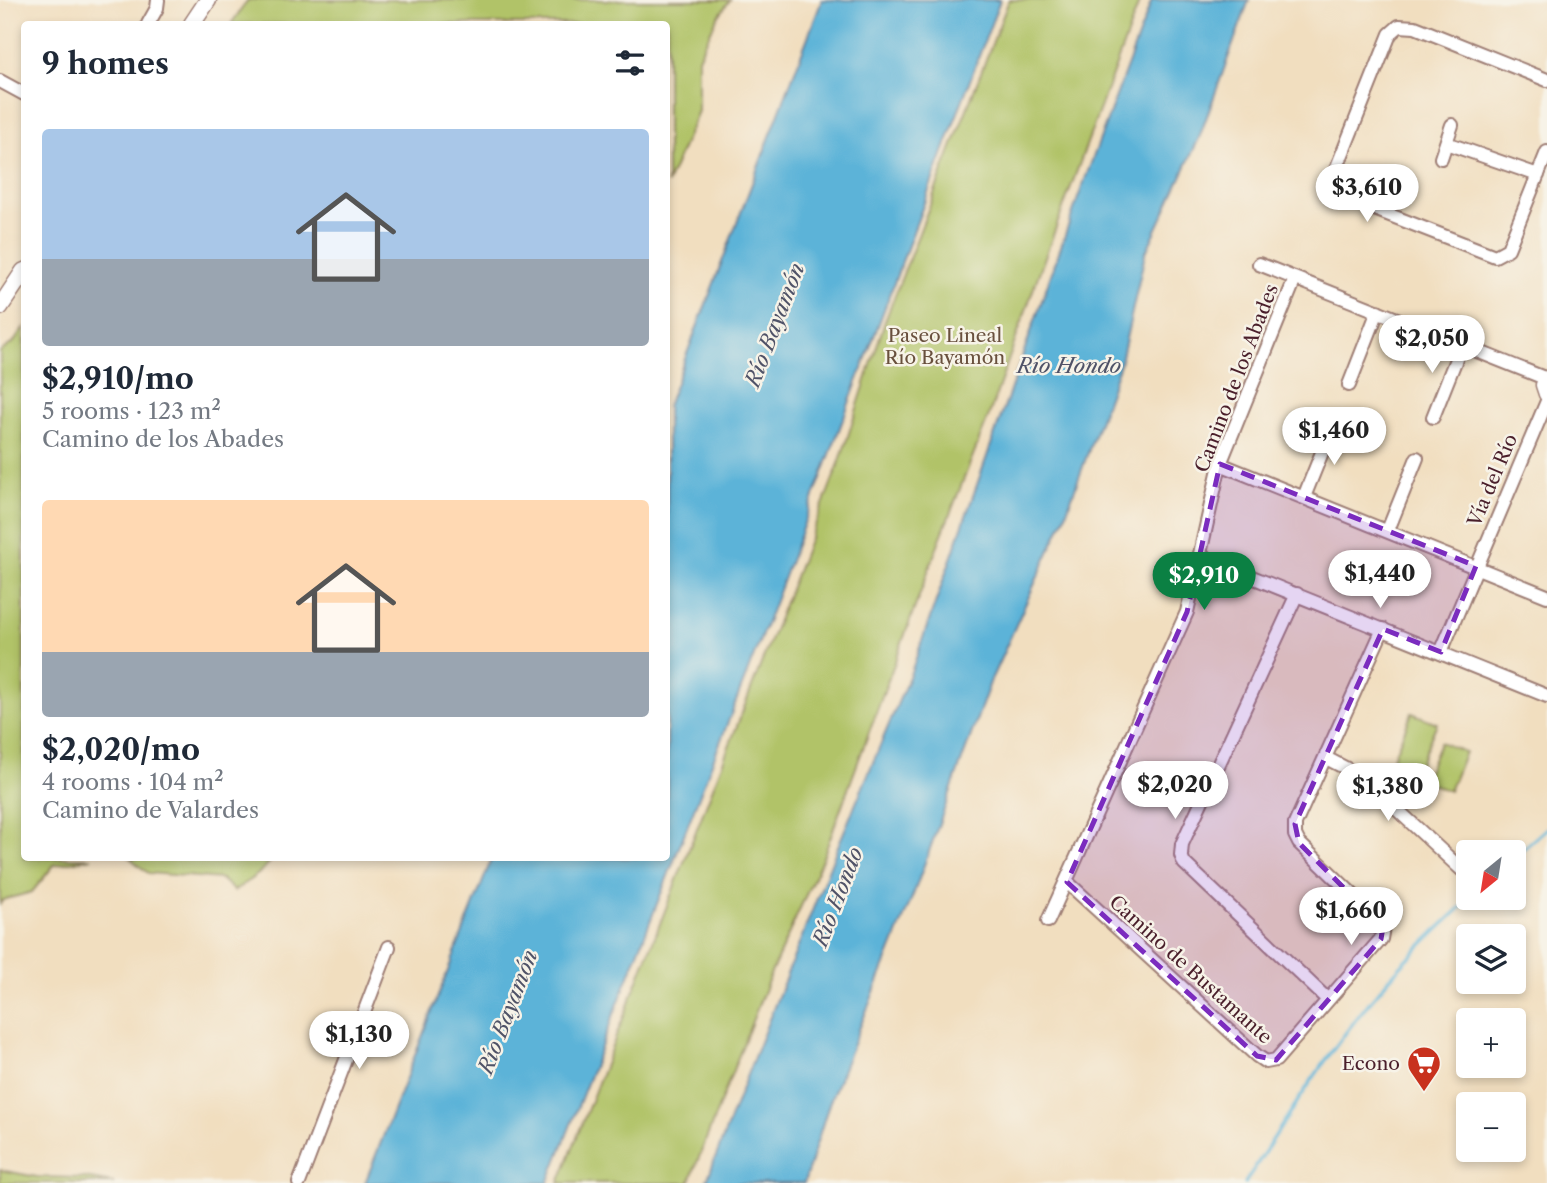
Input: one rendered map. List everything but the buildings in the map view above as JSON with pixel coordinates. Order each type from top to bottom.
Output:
[{"type":"street","points":[[150,21],[158,0]]},
{"type":"street","points":[[194,21],[208,0]]},
{"type":"street","points":[[1547,80],[1415,27],[1399,26],[1390,34],[1333,177],[1341,196],[1495,256],[1508,249],[1547,152]]},
{"type":"street","points":[[0,81],[21,92]]},
{"type":"street","points":[[1441,158],[1452,125]]},
{"type":"street","points":[[1446,143],[1538,175]]},
{"type":"street","points":[[1259,264],[1547,379],[1544,385],[1547,394]]},
{"type":"street","points":[[0,307],[21,276]]},
{"type":"street","name":"Camino de los Abades","points":[[1048,921],[1186,612],[1220,464],[1295,279]]},
{"type":"street","points":[[1349,385],[1378,311]]},
{"type":"street","points":[[1433,417],[1462,344]]},
{"type":"street","name":"Vía del Río","points":[[1441,652],[1547,401]]},
{"type":"street","points":[[1304,497],[1333,425]]},
{"type":"street","points":[[1388,530],[1416,458]]},
{"type":"street","points":[[1220,464],[1547,596]]},
{"type":"street","points":[[1200,556],[1547,696]]},
{"type":"street","points":[[1297,594],[1182,844],[1181,855],[1184,863],[1328,1000]]},
{"type":"street","name":"Camino de Bustamante","points":[[1067,882],[1266,1062],[1276,1060],[1381,939],[1383,927],[1377,918],[1299,843],[1294,824],[1383,629]]},
{"type":"street","points":[[1326,758],[1355,773],[1375,789],[1456,864]]},
{"type":"street","points":[[299,1183],[389,947]]},
{"type":"highlighted area","points":[[1220,464],[1476,566],[1441,652],[1383,629],[1295,824],[1299,843],[1383,927],[1381,939],[1276,1060],[1257,1056],[1067,882],[1187,612]]},
{"type":"green space","points":[[248,0],[730,0],[716,20],[698,58],[698,111],[670,177],[670,21],[233,21]]},
{"type":"green space","name":"Paseo Lineal Río Bayamón","points":[[1009,0],[1140,0],[989,415],[939,542],[823,857],[771,973],[689,1183],[559,1183],[840,461],[885,321]]},
{"type":"green space","points":[[21,332],[21,861],[76,861],[54,865],[32,892],[3,900],[0,904],[0,352],[14,342]]},
{"type":"green space","points":[[1412,713],[1437,723],[1416,773],[1391,762]]},
{"type":"green space","points":[[1440,742],[1465,752],[1449,791],[1424,781]]},
{"type":"green space","points":[[134,861],[271,861],[234,891],[221,879],[148,873]]},
{"type":"green space","points":[[0,1170],[37,1177],[84,1178],[114,1183],[0,1183]]},
{"type":"water","name":"Río Bayamón","points":[[822,0],[1000,0],[769,617],[548,1183],[365,1183],[491,861],[670,861],[670,398]]},
{"type":"water","name":"Río Hondo","points":[[1152,0],[1249,0],[1199,138],[1145,254],[1121,361],[1064,519],[991,680],[915,890],[829,1104],[804,1183],[706,1183],[835,853],[911,672],[1078,198]]},
{"type":"waterway","points":[[1526,846],[1547,828]]},
{"type":"waterway","points":[[1245,1183],[1356,1019],[1407,960],[1459,910]]},
{"type":"place","name":"Econo","points":[[1424,1093]]}]
